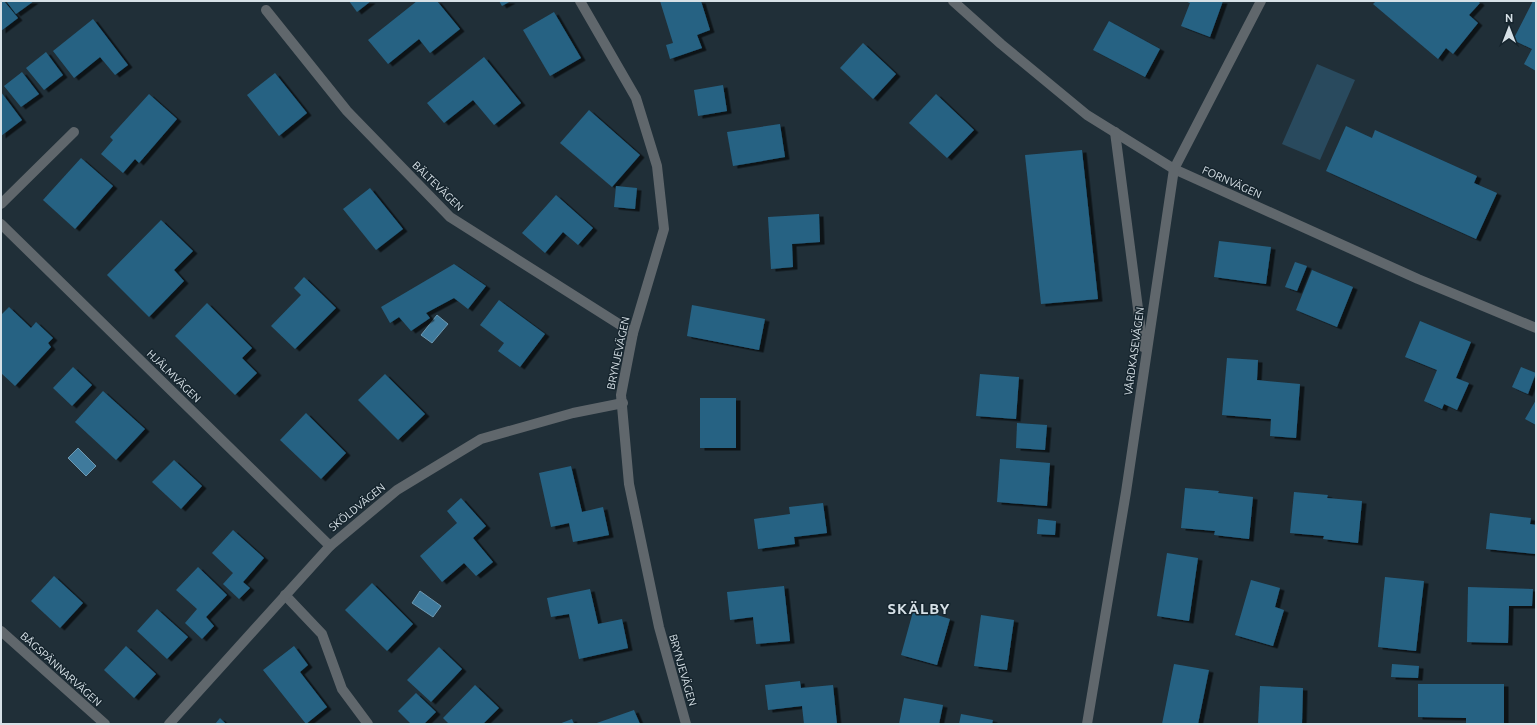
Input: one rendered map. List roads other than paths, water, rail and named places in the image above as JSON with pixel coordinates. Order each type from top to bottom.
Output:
[{"type":"street","name":"BRYNJEVÄGEN","points":[[580,1],[636,98],[657,166],[664,229],[633,333],[621,395],[630,484],[659,627],[686,724]]},
{"type":"street","name":"FORNVÄGEN","points":[[953,1],[1001,44],[1087,115],[1174,169],[1418,279],[1536,328]]},
{"type":"street","name":"VÅRDKASEVÄGEN","points":[[1087,724],[1126,492],[1174,169],[1262,1]]},
{"type":"street","name":"BÄLTEVÄGEN","points":[[266,10],[347,111],[450,217],[633,333]]},
{"type":"street","points":[[1,204],[74,132]]},
{"type":"street","points":[[1115,132],[1145,358]]},
{"type":"street","name":"HJÄLMVÄGEN","points":[[1,224],[330,546]]},
{"type":"street","name":"SKÖLDVÄGEN","points":[[169,724],[330,546],[397,490],[481,439],[573,413],[623,403]]},
{"type":"street","points":[[285,595],[322,634],[342,689],[368,724]]},
{"type":"street","name":"BÅGSPÄNNARVÄGEN","points":[[1,632],[105,724]]},
{"type":"district","name":"SKÄLBY","points":[[919,608]]}]
